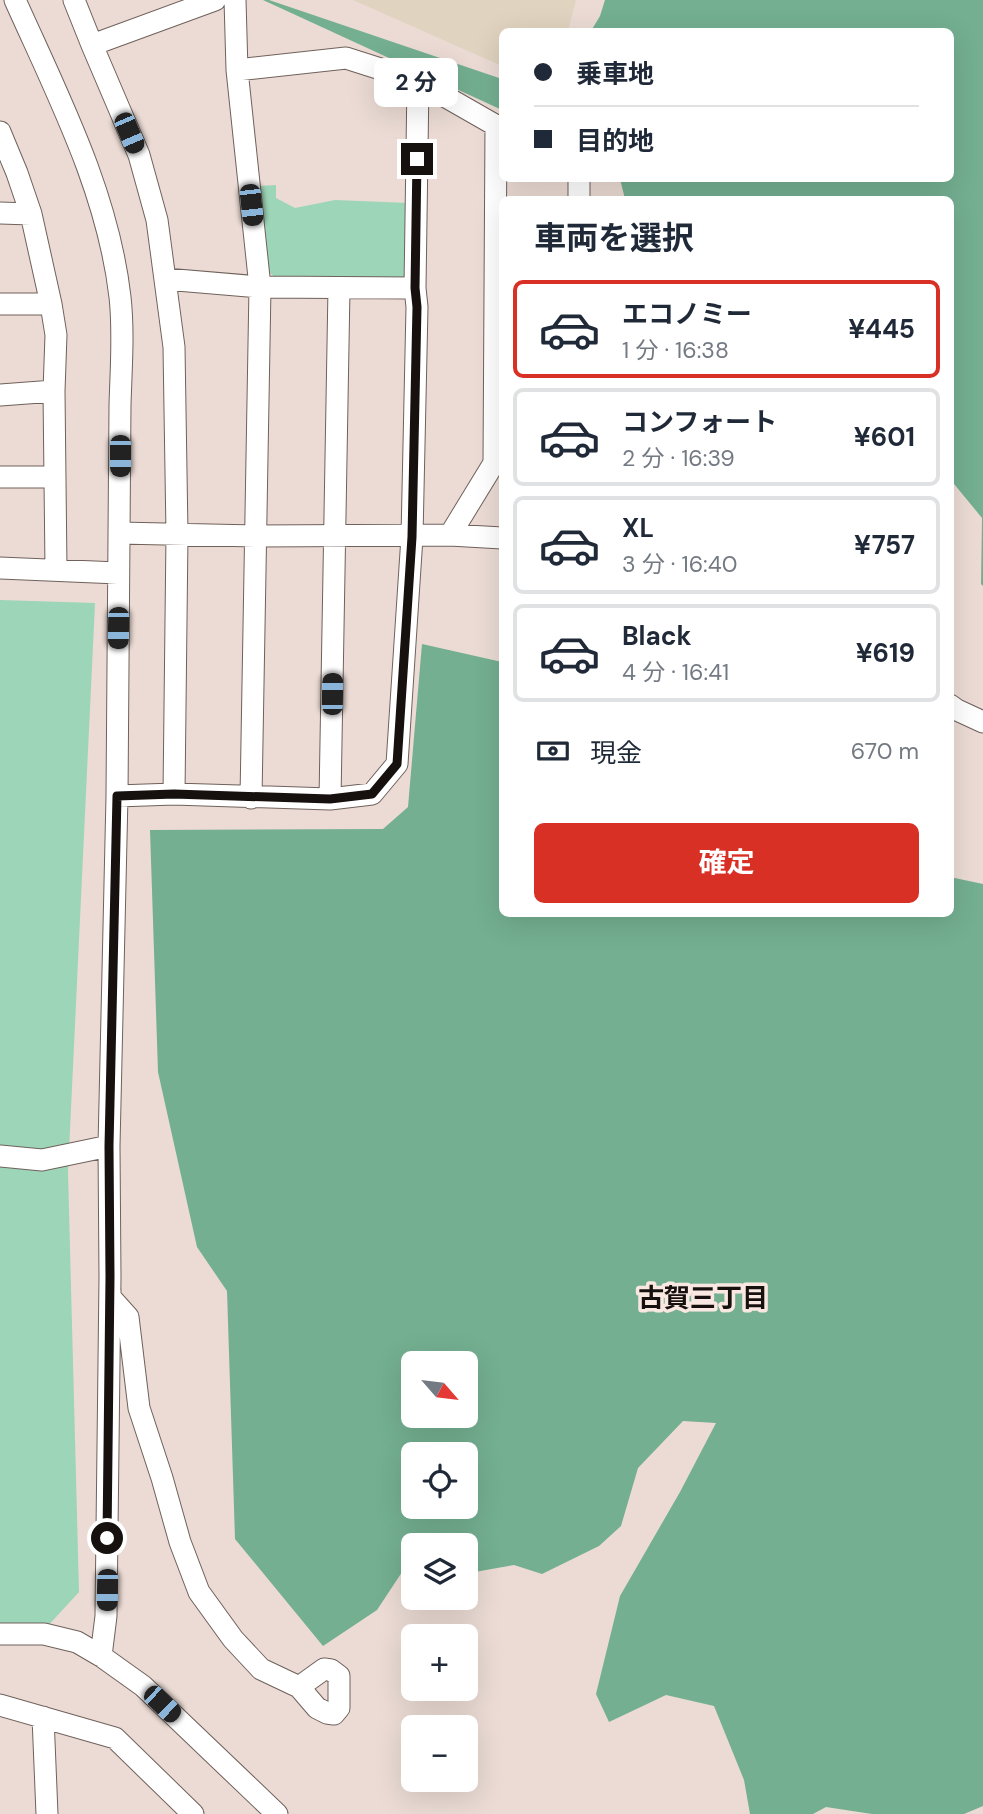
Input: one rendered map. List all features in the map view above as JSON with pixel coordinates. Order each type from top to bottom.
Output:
[{"type":"street","points":[[16,0],[82,150],[99,200],[120,297],[122,350],[117,796],[109,1146],[110,1297],[128,1318],[139,1408],[180,1542],[199,1592],[233,1639],[261,1669],[299,1687]]},
{"type":"street","points":[[74,0],[139,155],[156,220],[174,347],[177,534],[174,794]]},
{"type":"street","points":[[92,45],[215,0]]},
{"type":"street","points":[[235,0],[237,69],[260,287],[251,798]]},
{"type":"street","points":[[237,69],[346,58],[418,81],[499,127],[498,460],[450,535]]},
{"type":"street","points":[[117,796],[174,794],[330,799],[372,794],[397,764],[412,537],[418,81]]},
{"type":"street","points":[[0,132],[32,214],[55,335],[56,569]]},
{"type":"street","points":[[0,213],[32,214]]},
{"type":"street","points":[[165,279],[260,287],[415,288]]},
{"type":"street","points":[[330,799],[339,288]]},
{"type":"street","points":[[0,304],[51,304]]},
{"type":"street","points":[[0,395],[54,391]]},
{"type":"street","points":[[0,477],[55,477]]},
{"type":"street","points":[[119,533],[412,537],[450,535],[499,538]]},
{"type":"street","points":[[0,568],[118,573]]},
{"type":"street","points":[[954,708],[983,722]]},
{"type":"street","points":[[0,1156],[43,1160],[109,1146]]},
{"type":"street","points":[[102,1656],[106,1616],[110,1277]]},
{"type":"street","points":[[0,1634],[44,1634],[77,1642],[102,1656],[143,1686],[276,1814]]},
{"type":"street","points":[[0,1705],[115,1738],[186,1814]]},
{"type":"street","points":[[43,1717],[47,1814]]},
{"type":"shaded area","points":[[353,0],[576,0],[569,28],[499,28],[499,65]]},
{"type":"green space","points":[[263,0],[499,78],[499,109]]},
{"type":"green space","points":[[605,0],[983,0],[983,586],[982,518],[954,484],[954,196],[624,196],[621,182],[954,182],[954,28],[593,28]]},
{"type":"green space","points":[[276,185],[276,198],[295,208],[335,200],[409,203],[410,274],[404,280],[276,278],[265,269],[259,186]]},
{"type":"green space","points":[[0,600],[95,603],[68,1172],[79,1592],[45,1629],[0,1627]]},
{"type":"green space","points":[[422,644],[499,661],[499,917],[954,917],[954,878],[983,884],[983,1806],[964,1814],[872,1814],[826,1807],[813,1814],[750,1814],[744,1780],[714,1706],[666,1695],[609,1722],[596,1694],[620,1596],[716,1423],[683,1421],[638,1468],[621,1526],[599,1546],[542,1574],[514,1565],[478,1571],[478,1533],[401,1533],[401,1574],[377,1610],[323,1646],[235,1539],[227,1291],[197,1247],[158,1072],[150,830],[383,829],[408,807]]},
{"type":"district","name":"古賀三丁目","points":[[703,1298]]},
{"type":"route","points":[[107,1538],[109,1146],[117,796],[174,794],[330,799],[372,794],[397,764],[412,537],[417,159]]}]
